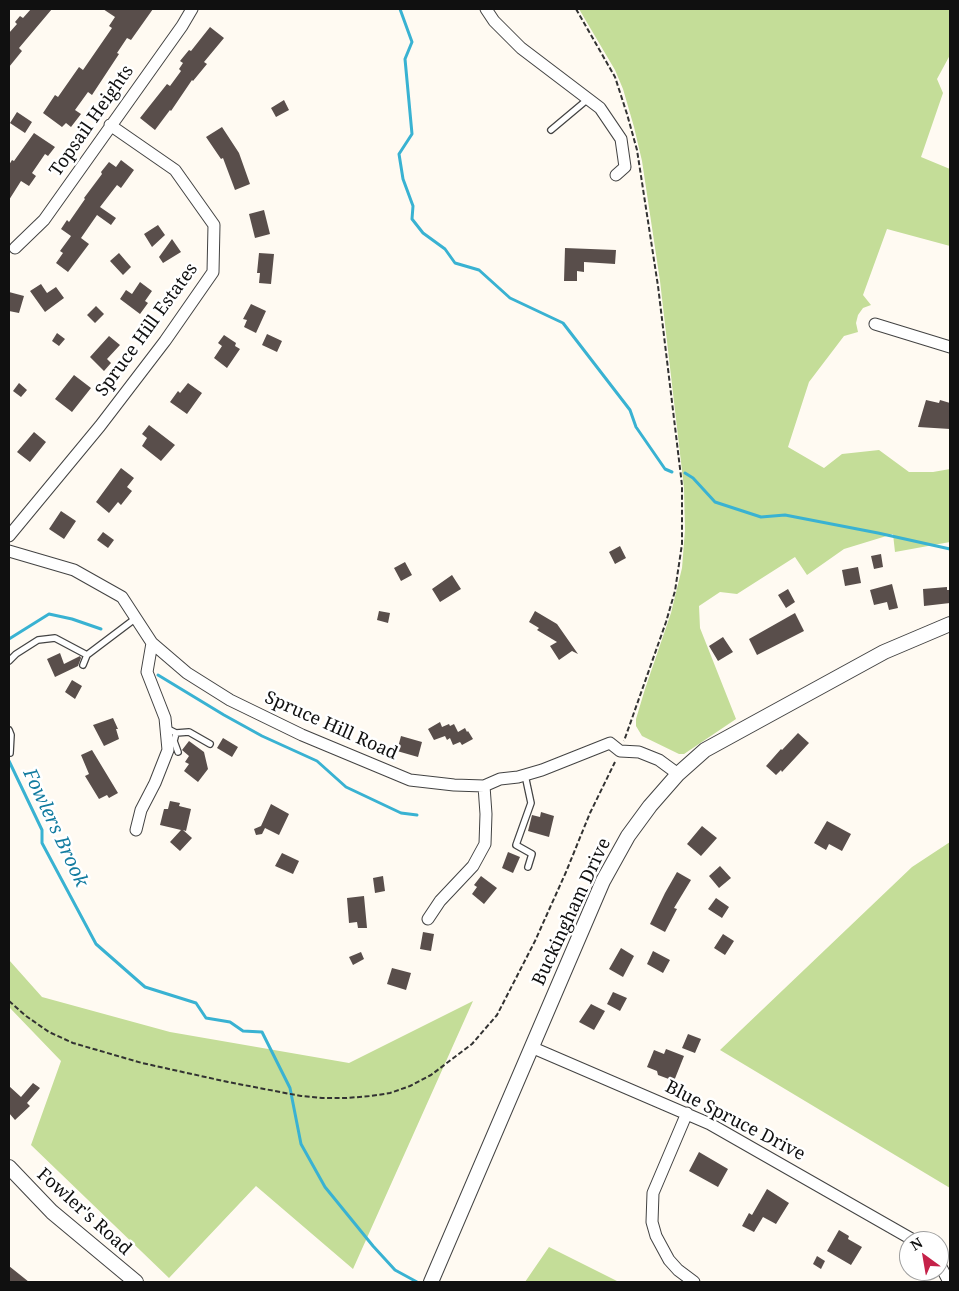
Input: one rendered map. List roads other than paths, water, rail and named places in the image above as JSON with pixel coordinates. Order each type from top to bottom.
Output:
[{"type":"street","name":"Topsail Heights","points":[[15,248],[44,220],[182,26],[192,9]]},
{"type":"street","points":[[486,9],[494,21],[521,48],[600,108],[621,139],[625,167],[616,175]]},
{"type":"street","name":"Spruce Hill Estates","points":[[9,536],[112,410],[213,272],[214,225],[175,170],[110,125]]},
{"type":"street","points":[[875,324],[950,347]]},
{"type":"street","name":"Spruce Hill Road","points":[[9,551],[74,570],[122,597],[152,643],[187,673],[230,700],[302,735],[410,780],[484,786],[500,779],[525,775],[610,743],[620,751],[639,752],[652,757],[678,774]]},
{"type":"street","name":"Buckingham Drive","points":[[431,1282],[610,867],[638,821],[678,774],[705,750],[884,652],[950,624]]},
{"type":"street","points":[[136,830],[141,810],[155,783],[168,750],[171,730],[147,672],[152,643]]},
{"type":"street","points":[[428,919],[440,901],[473,866],[485,844],[486,814],[484,786]]},
{"type":"street","name":"Blue Spruce Drive","points":[[532,1047],[687,1113],[735,1137],[899,1232]]},
{"type":"street","points":[[687,1113],[653,1193],[652,1215],[656,1236],[665,1254],[678,1270],[694,1282]]},
{"type":"street","name":"Fowler's Road","points":[[9,1168],[58,1217],[136,1282]]},
{"type":"lane","points":[[551,130],[588,99]]},
{"type":"lane","points":[[83,664],[87,655],[136,618]]},
{"type":"lane","points":[[9,661],[16,654],[38,640],[55,638],[87,655]]},
{"type":"lane","points":[[9,730],[11,735],[10,753]]},
{"type":"lane","points":[[178,752],[171,730],[189,732],[210,744]]},
{"type":"lane","points":[[525,775],[531,804],[516,846],[532,854],[528,867]]},
{"type":"waterway","points":[[400,9],[412,42],[405,59],[412,134],[399,154],[403,179],[413,206],[412,219],[423,233],[445,249],[455,263],[479,270],[510,298],[563,323],[630,410],[636,427],[665,469],[672,472]]},
{"type":"waterway","points":[[685,473],[693,478],[715,502],[761,517],[785,515],[950,549]]},
{"type":"waterway","points":[[9,639],[49,614],[72,619],[101,629]]},
{"type":"waterway","points":[[158,675],[262,736],[317,761],[346,787],[401,813],[417,815]]},
{"type":"waterway","name":"Fowlers Brook","points":[[9,761],[42,830],[42,843],[96,944],[145,987],[196,1003],[206,1018],[230,1022],[243,1031],[262,1032],[290,1088],[301,1144],[325,1187],[395,1270],[417,1282]]}]
